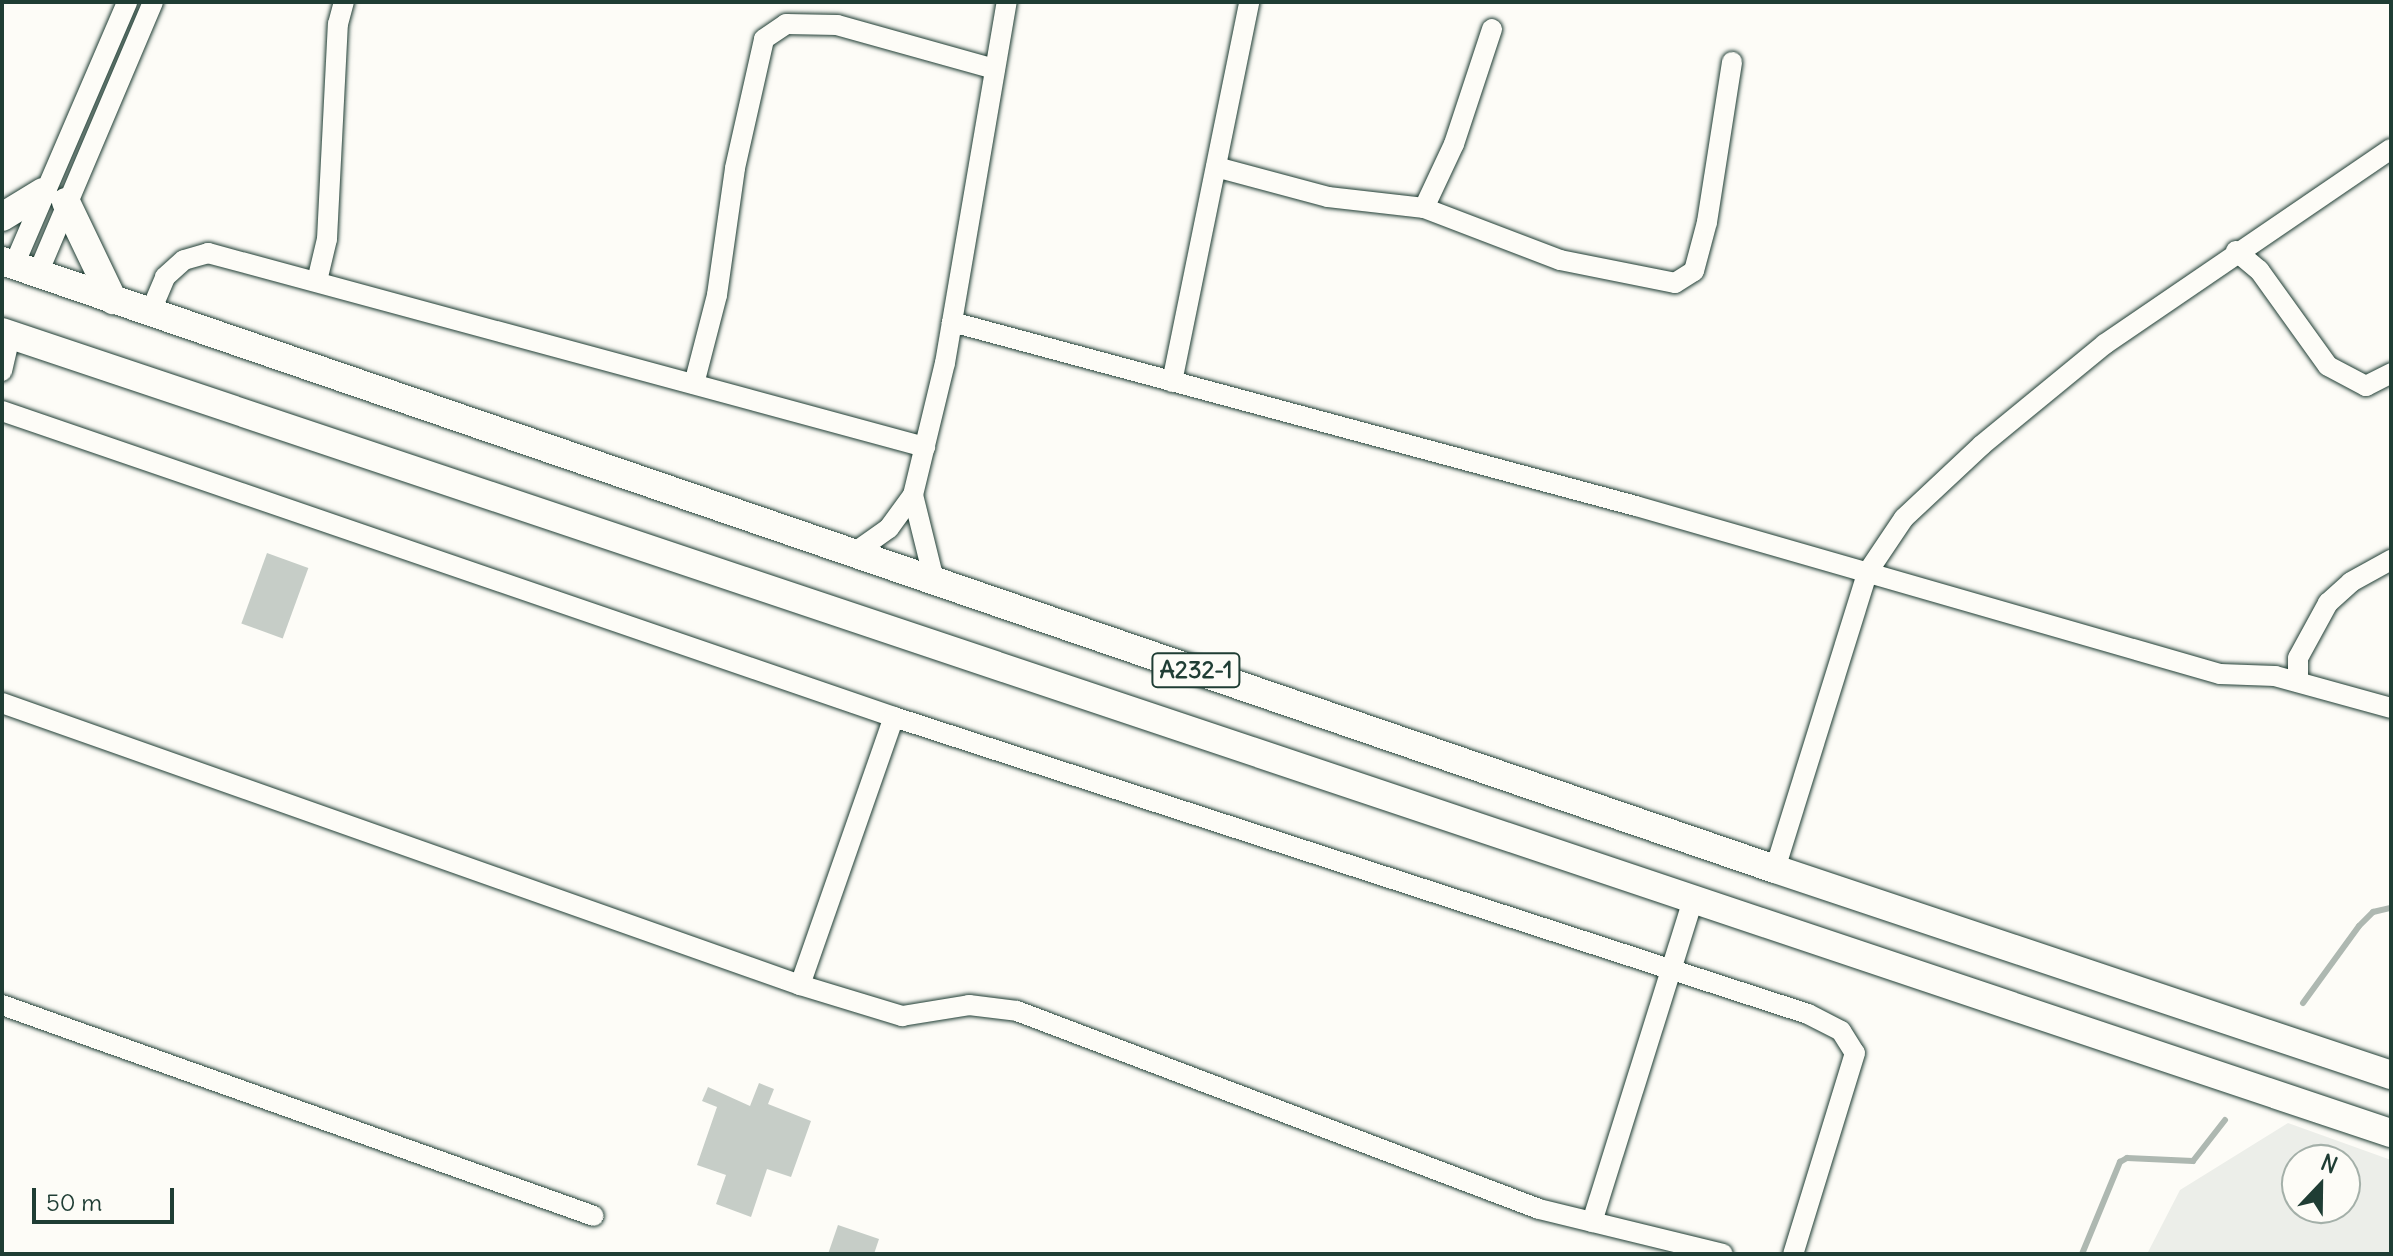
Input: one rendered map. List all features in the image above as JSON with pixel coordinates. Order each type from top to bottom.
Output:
[{"type":"highway","points":[[2,217],[55,197],[113,300]]},
{"type":"highway","name":"A232-1","points":[[18,266],[1775,869],[2391,1075]]},
{"type":"highway","name":"A232-1","points":[[6,333],[2391,1133]]},
{"type":"street","points":[[55,197],[127,2]]},
{"type":"street","points":[[18,266],[153,2]]},
{"type":"street","points":[[317,281],[327,239],[338,24],[344,2]]},
{"type":"street","points":[[854,553],[889,528],[913,495],[952,322],[1007,2]]},
{"type":"street","points":[[1172,382],[1249,2]]},
{"type":"street","points":[[694,384],[717,295],[735,168],[764,39],[786,24],[837,25],[995,69]]},
{"type":"street","points":[[1424,208],[1459,130],[1492,29]]},
{"type":"street","points":[[1216,167],[1328,197],[1424,208],[1560,260],[1654,282],[1687,280],[1707,222],[1732,62]]},
{"type":"street","points":[[1775,869],[1867,573],[1904,518],[1982,445],[2105,344],[2236,251],[2391,149]]},
{"type":"street","points":[[2236,251],[2259,270],[2334,371],[2366,386],[2391,373]]},
{"type":"street","points":[[150,313],[165,277],[184,260],[208,253],[925,447]]},
{"type":"street","points":[[952,322],[1867,573],[2220,674],[2298,682],[2391,708]]},
{"type":"street","points":[[2,371],[6,333]]},
{"type":"street","points":[[2,411],[894,717],[1808,1014],[1841,1031],[1855,1053],[1793,1254]]},
{"type":"street","points":[[913,495],[934,580]]},
{"type":"street","points":[[2298,682],[2298,658],[2328,603],[2351,582],[2391,560]]},
{"type":"street","points":[[2,703],[800,985],[902,1016],[969,1005],[1017,1011],[1539,1209],[1723,1254]]},
{"type":"street","points":[[800,985],[894,717]]},
{"type":"street","points":[[1592,1222],[1693,899]]},
{"type":"street","points":[[2,1005],[594,1216]]},
{"type":"shaded area","points":[[2288,1123],[2346,1144],[2281,1144],[2281,1224],[2361,1224],[2361,1149],[2391,1160],[2391,1254],[2147,1254],[2180,1190]]},
{"type":"building","points":[[267,553],[308,568],[283,639],[241,623]]},
{"type":"building","points":[[759,1083],[774,1089],[768,1104],[811,1121],[791,1177],[767,1169],[751,1217],[716,1204],[726,1175],[697,1165],[717,1107],[702,1101],[708,1087],[750,1106]]},
{"type":"building","points":[[838,1225],[879,1239],[874,1254],[828,1254]]},
{"type":"waterway","points":[[2303,1003],[2359,926],[2373,912],[2391,908]]},
{"type":"waterway","points":[[2082,1254],[2120,1162],[2127,1158],[2193,1161],[2225,1120]]}]
